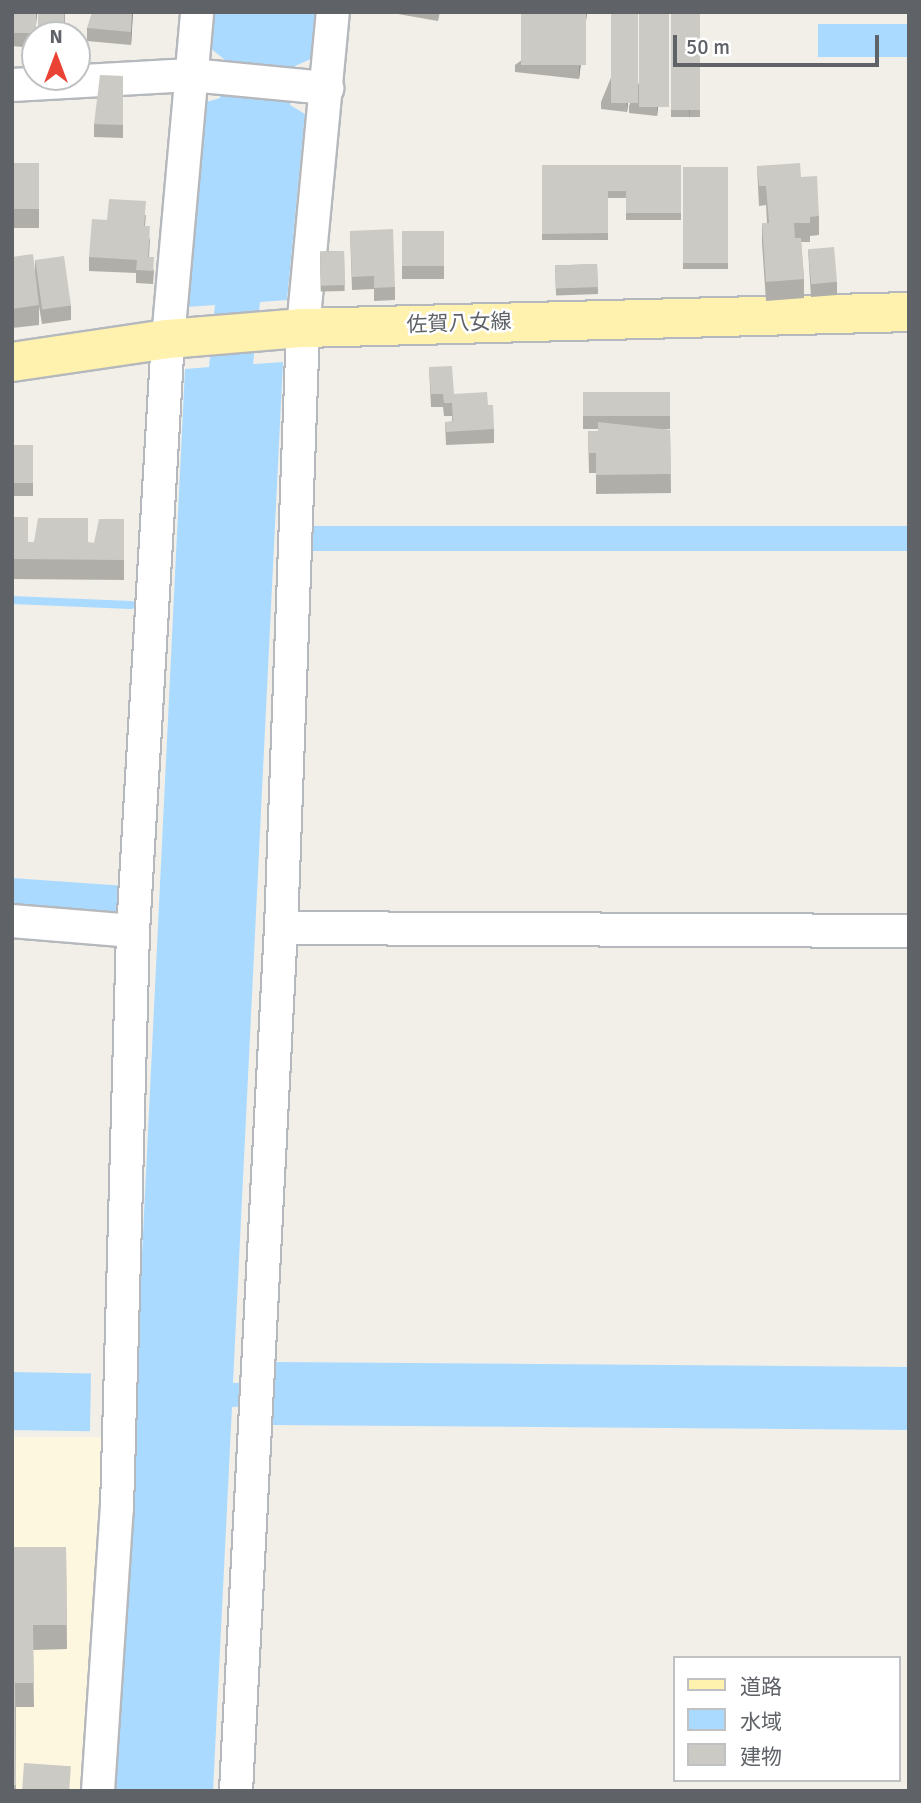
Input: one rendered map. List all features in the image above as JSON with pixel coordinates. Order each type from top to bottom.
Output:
[{"type":"main road","name":"佐賀八女線","points":[[12,362],[186,338],[285,330],[909,312]]},
{"type":"street","points":[[98,1791],[117,1508],[133,931],[186,338],[191,75],[197,12]]},
{"type":"street","points":[[236,1791],[281,928],[285,330],[327,88],[333,12]]},
{"type":"street","points":[[12,85],[191,75],[327,88]]},
{"type":"street","points":[[12,921],[133,931]]},
{"type":"street","points":[[281,928],[909,931]]},
{"type":"shaded area","points":[[12,1437],[109,1437],[88,1791],[12,1791]]},
{"type":"water","points":[[213,12],[315,12],[311,59],[295,66],[290,105],[305,114],[287,300],[260,302],[253,364],[283,362],[233,1383],[273,1382],[275,1362],[909,1367],[909,1430],[271,1425],[272,1406],[232,1407],[213,1791],[116,1791],[185,369],[209,367],[215,305],[186,307],[203,103],[220,98],[224,59],[210,48]]},
{"type":"water","points":[[818,24],[909,24],[909,57],[818,57]]},
{"type":"water","points":[[312,526],[909,526],[909,551],[312,551]]},
{"type":"water","points":[[12,878],[119,885],[117,911],[12,904]]},
{"type":"water","points":[[12,1372],[91,1373],[90,1431],[12,1430]]},
{"type":"building","points":[[12,12],[36,12],[36,21],[21,21],[21,33],[12,33]]},
{"type":"building","points":[[38,12],[64,12],[64,21],[38,21]]},
{"type":"building","points":[[92,12],[132,12],[131,32],[91,28],[89,21]]},
{"type":"building","points":[[521,12],[586,12],[586,65],[521,65]]},
{"type":"building","points":[[611,12],[638,12],[638,103],[611,103]]},
{"type":"building","points":[[639,12],[669,12],[669,107],[639,107]]},
{"type":"building","points":[[671,12],[700,12],[700,110],[671,110]]},
{"type":"building","points":[[100,75],[123,76],[123,125],[94,124]]},
{"type":"building","points":[[12,163],[39,163],[39,209],[12,209]]},
{"type":"building","points":[[800,163],[801,177],[817,176],[819,216],[810,217],[810,223],[794,223],[795,238],[801,238],[804,279],[766,282],[762,223],[769,223],[766,186],[759,186],[757,166]]},
{"type":"building","points":[[542,165],[681,165],[681,213],[626,213],[626,191],[608,191],[608,233],[542,234]]},
{"type":"building","points":[[683,167],[728,167],[728,263],[683,263]]},
{"type":"building","points":[[109,199],[146,201],[144,226],[150,226],[148,257],[154,257],[153,271],[136,270],[137,260],[89,257],[92,219],[107,220]]},
{"type":"building","points":[[393,229],[395,287],[374,288],[374,276],[352,277],[350,231]]},
{"type":"building","points":[[402,231],[444,231],[444,266],[402,266]]},
{"type":"building","points":[[834,247],[837,282],[811,284],[808,249]]},
{"type":"building","points":[[344,251],[345,285],[321,286],[320,252]]},
{"type":"building","points":[[33,254],[39,305],[12,309],[12,257]]},
{"type":"building","points":[[64,256],[71,306],[42,310],[35,260]]},
{"type":"building","points":[[597,264],[598,287],[556,288],[555,265]]},
{"type":"building","points":[[452,366],[454,394],[487,392],[488,405],[493,405],[494,429],[446,432],[445,422],[453,421],[452,403],[444,403],[443,394],[431,394],[429,367]]},
{"type":"building","points":[[583,392],[670,392],[670,416],[583,416]]},
{"type":"building","points":[[598,422],[670,430],[671,474],[596,475],[596,453],[589,453],[588,431],[598,431]]},
{"type":"building","points":[[12,445],[33,445],[33,483],[12,483]]},
{"type":"building","points":[[12,517],[28,517],[28,542],[34,542],[38,518],[88,518],[88,542],[94,543],[99,519],[124,519],[124,560],[12,559]]},
{"type":"building","points":[[12,1547],[66,1547],[67,1625],[33,1625],[34,1683],[15,1683],[16,1785],[12,1785]]},
{"type":"building","points":[[24,1763],[71,1766],[69,1791],[22,1791]]},
{"type":"waterway","points":[[12,600],[131,605]]}]
